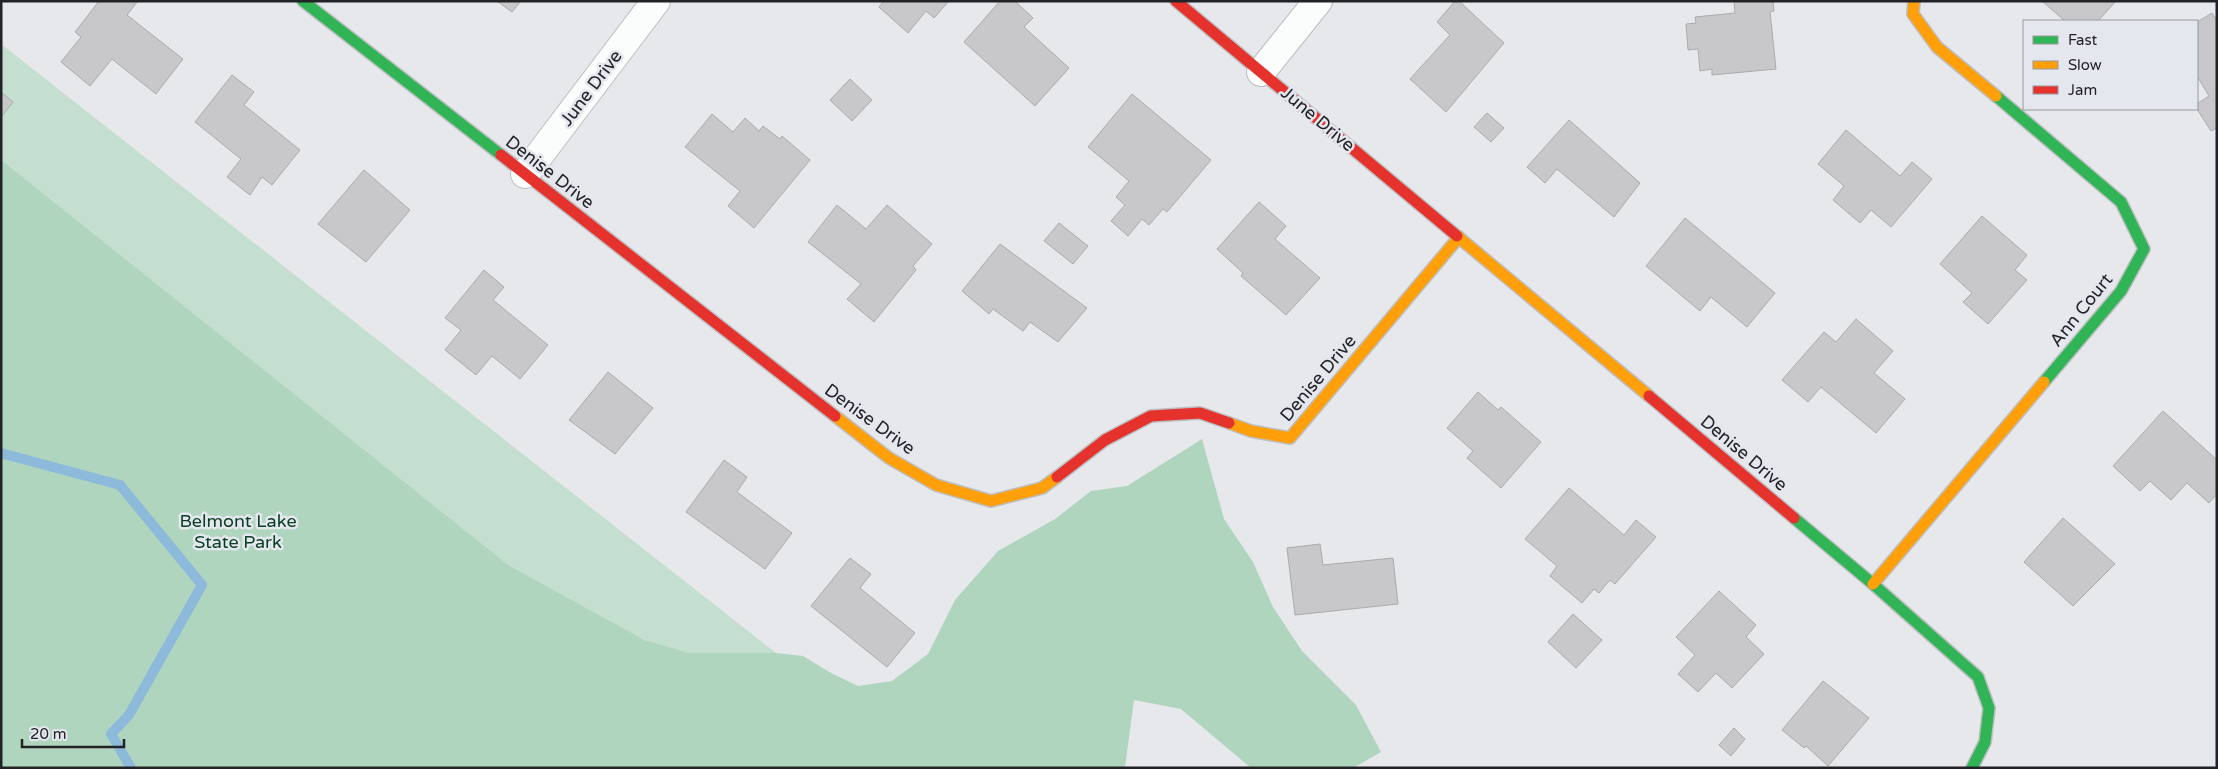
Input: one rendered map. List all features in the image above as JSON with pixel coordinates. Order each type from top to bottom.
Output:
[{"type":"street","name":"Denise Drive","points":[[303,1],[889,458],[936,484],[991,501],[1042,488],[1104,440],[1151,416],[1200,413],[1251,431],[1290,438],[1459,238],[1874,584],[1978,677],[1989,708],[1985,742],[1972,768]]},
{"type":"street","name":"June Drive","points":[[525,174],[656,1]]},
{"type":"street","name":"June Drive","points":[[1176,1],[1459,238]]},
{"type":"street","points":[[1261,72],[1318,1]]},
{"type":"street","name":"Ann Court","points":[[1874,584],[2121,291],[2144,249],[2122,202],[1937,47],[1913,14],[1914,1]]},
{"type":"green space","name":"Belmont Lake State Park","points":[[1,44],[893,745],[874,768],[1,768]]},
{"type":"green space","name":"Belmont Lake State Park","points":[[1,160],[508,565],[644,640],[689,653],[776,653],[803,656],[831,673],[858,686],[892,681],[928,654],[955,600],[998,551],[1055,519],[1091,491],[1127,486],[1202,439],[1224,519],[1253,562],[1273,607],[1302,651],[1356,705],[1381,752],[1353,768],[1251,768],[1181,709],[1134,700],[1125,768],[1,768]]},
{"type":"building","points":[[99,1],[138,1],[127,15],[183,59],[156,94],[112,59],[90,86],[61,62],[81,37],[75,32]]},
{"type":"building","points":[[497,1],[521,1],[512,12]]},
{"type":"building","points":[[884,1],[949,1],[934,18],[926,11],[908,33],[879,7]]},
{"type":"building","points":[[1000,1],[1015,1],[1033,18],[1024,27],[1069,68],[1035,106],[964,42]]},
{"type":"building","points":[[1455,1],[1459,1],[1504,43],[1446,112],[1410,79],[1450,35],[1437,22]]},
{"type":"building","points":[[1734,1],[1773,1],[1774,11],[1770,12],[1776,69],[1712,75],[1712,69],[1700,71],[1698,49],[1688,50],[1686,24],[1696,23],[1695,17],[1735,13]]},
{"type":"building","points":[[2042,1],[2116,1],[2099,20],[2064,20]]},
{"type":"building","points":[[2212,13],[2217,21],[2217,128],[2211,131],[2198,110],[2198,103],[2209,96],[2198,78],[2198,21]]},
{"type":"building","points":[[232,75],[254,92],[244,105],[300,150],[272,185],[262,177],[250,195],[227,177],[241,159],[195,122]]},
{"type":"building","points":[[850,79],[872,100],[852,121],[830,100]]},
{"type":"building","points":[[1,92],[13,102],[1,117]]},
{"type":"building","points":[[1132,94],[1211,160],[1167,212],[1163,209],[1149,225],[1142,219],[1128,236],[1111,221],[1125,205],[1116,197],[1129,181],[1088,147]]},
{"type":"building","points":[[1487,113],[1504,128],[1491,142],[1474,127]]},
{"type":"building","points":[[712,114],[733,132],[745,118],[759,131],[763,126],[780,139],[782,136],[810,160],[754,228],[728,206],[740,191],[685,147]]},
{"type":"building","points":[[1569,120],[1640,183],[1614,217],[1557,169],[1545,183],[1527,167]]},
{"type":"building","points":[[1846,130],[1900,176],[1912,162],[1932,179],[1891,227],[1871,210],[1860,223],[1833,200],[1844,186],[1818,164]]},
{"type":"building","points":[[364,170],[410,210],[366,262],[318,224]]},
{"type":"building","points":[[1259,202],[1286,226],[1275,239],[1320,278],[1286,315],[1241,276],[1243,273],[1217,249]]},
{"type":"building","points":[[837,205],[866,229],[887,205],[932,244],[913,266],[916,270],[874,322],[847,299],[861,284],[808,242]]},
{"type":"building","points":[[1982,216],[2027,255],[2015,270],[2027,280],[1988,324],[1963,302],[1972,293],[1940,264]]},
{"type":"building","points":[[1685,218],[1775,293],[1747,327],[1711,297],[1700,311],[1646,266]]},
{"type":"building","points":[[1059,223],[1088,246],[1073,264],[1044,241]]},
{"type":"building","points":[[1000,244],[1087,308],[1058,342],[1030,322],[1023,331],[993,309],[989,314],[962,291]]},
{"type":"building","points":[[484,270],[504,287],[493,300],[548,345],[520,379],[492,356],[476,375],[445,350],[461,330],[445,318]]},
{"type":"building","points":[[1856,319],[1893,351],[1874,373],[1905,399],[1876,433],[1821,387],[1808,402],[1782,380],[1824,332],[1836,342]]},
{"type":"building","points":[[608,372],[653,408],[615,454],[569,420]]},
{"type":"building","points":[[1478,392],[1498,410],[1501,407],[1541,442],[1501,488],[1467,458],[1473,451],[1447,428]]},
{"type":"building","points":[[2163,411],[2217,460],[2217,494],[2209,503],[2187,483],[2171,500],[2150,481],[2140,491],[2113,466]]},
{"type":"building","points":[[724,460],[747,477],[737,492],[792,533],[765,569],[686,512]]},
{"type":"building","points":[[1569,488],[1624,535],[1636,520],[1656,537],[1615,584],[1610,580],[1599,593],[1594,589],[1582,603],[1550,576],[1557,566],[1525,539]]},
{"type":"building","points":[[2063,518],[2115,564],[2073,606],[2024,562]]},
{"type":"building","points":[[1320,544],[1323,565],[1393,558],[1398,604],[1295,615],[1287,548]]},
{"type":"building","points":[[850,558],[871,574],[860,588],[915,633],[887,667],[811,606]]},
{"type":"building","points":[[1719,591],[1756,625],[1746,637],[1764,654],[1732,688],[1716,673],[1698,692],[1678,674],[1695,655],[1676,637]]},
{"type":"building","points":[[1573,614],[1602,640],[1576,668],[1548,642]]},
{"type":"building","points":[[1823,681],[1869,718],[1828,766],[1806,746],[1804,748],[1782,730]]},
{"type":"building","points":[[1734,728],[1745,739],[1731,756],[1719,745]]},
{"type":"waterway","points":[[1,453],[120,485],[202,585],[129,715],[111,734],[131,768]]},
{"type":"traffic: fast","points":[[303,1],[501,155]]},
{"type":"traffic: fast","points":[[1996,96],[2121,202],[2144,249],[2121,291],[2044,382]]},
{"type":"traffic: fast","points":[[1794,518],[1873,584],[1978,677],[1989,708],[1985,742],[1972,768]]},
{"type":"traffic: slow","points":[[1914,1],[1913,14],[1937,47],[1996,96]]},
{"type":"traffic: slow","points":[[1457,236],[1649,396]]},
{"type":"traffic: slow","points":[[1229,423],[1251,431],[1290,438],[1459,237]]},
{"type":"traffic: slow","points":[[1873,584],[2044,382]]},
{"type":"traffic: slow","points":[[835,416],[889,458],[936,485],[991,501],[1042,488],[1057,477]]},
{"type":"traffic: jam","points":[[1176,1],[1457,236]]},
{"type":"traffic: jam","points":[[501,155],[835,416]]},
{"type":"traffic: jam","points":[[1649,396],[1794,518]]},
{"type":"traffic: jam","points":[[1057,477],[1105,440],[1151,416],[1200,413],[1229,423]]}]
